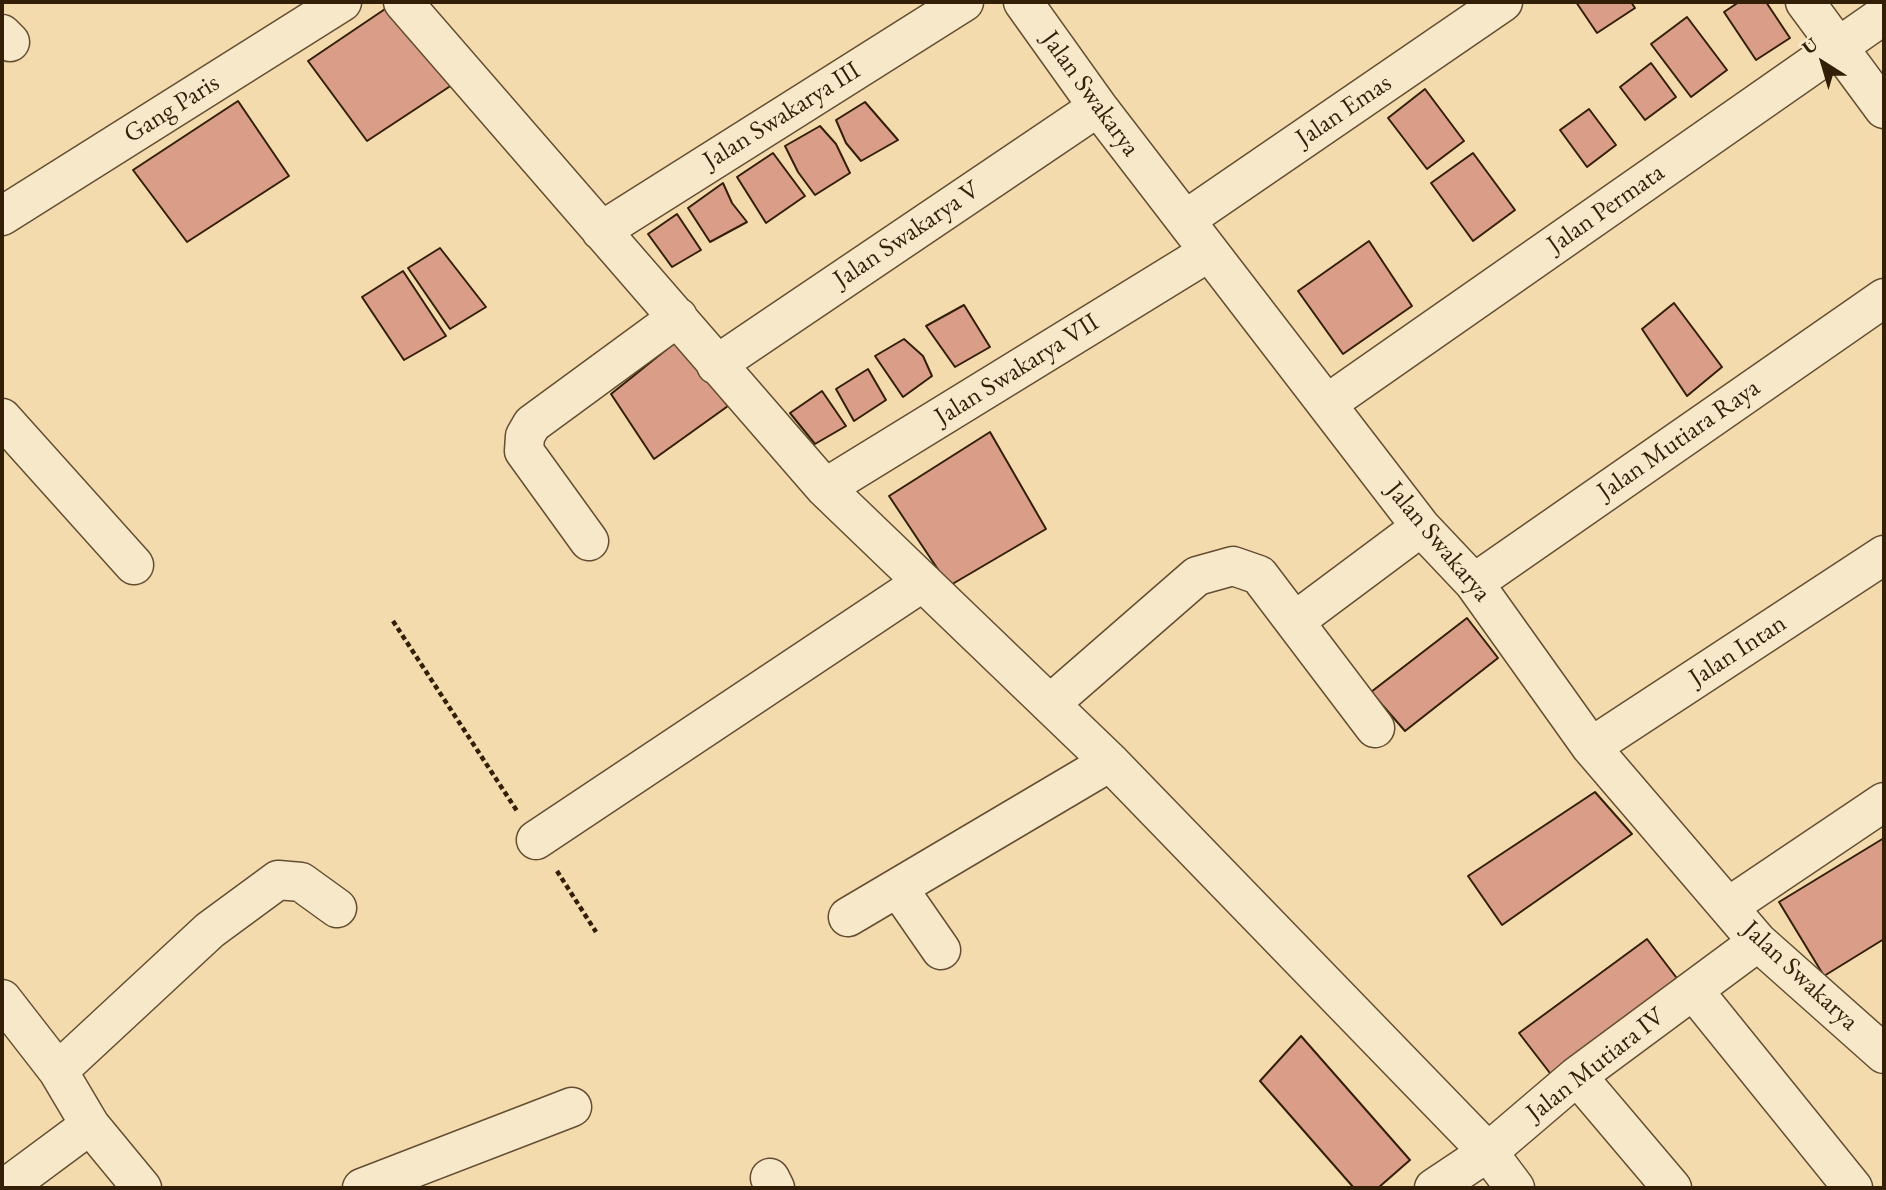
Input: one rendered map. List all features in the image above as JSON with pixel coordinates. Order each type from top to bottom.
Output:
[{"type":"street","name":"Gang Paris","points":[[2,216],[342,2]]},
{"type":"street","points":[[403,2],[825,488],[1110,762],[1488,1152],[1515,1188]]},
{"type":"street","name":"Jalan Swakarya III","points":[[601,231],[964,2]]},
{"type":"street","name":"Jalan Swakarya","points":[[1023,2],[1098,107],[1421,527],[1474,583],[1591,747],[1758,942],[1884,1054]]},
{"type":"street","name":"Jalan Emas","points":[[1185,220],[1503,2]]},
{"type":"street","points":[[1805,2],[1884,109]]},
{"type":"street","name":"Jalan Permata","points":[[1328,403],[1884,15]]},
{"type":"street","name":"Jalan Swakarya V","points":[[716,365],[1098,107]]},
{"type":"street","name":"Jalan Swakarya VII","points":[[825,488],[1209,252]]},
{"type":"street","name":"Jalan Mutiara Raya","points":[[1474,583],[1884,298]]},
{"type":"street","points":[[589,541],[524,451],[525,436],[532,424],[678,317]]},
{"type":"street","points":[[2,418],[134,565]]},
{"type":"street","points":[[1295,621],[1421,527]]},
{"type":"street","name":"Jalan Intan","points":[[1591,747],[1884,555]]},
{"type":"street","points":[[1050,704],[1196,576],[1233,566],[1259,575],[1376,729]]},
{"type":"street","points":[[536,840],[923,582]]},
{"type":"street","points":[[848,918],[1110,762]]},
{"type":"street","points":[[1728,907],[1884,802]]},
{"type":"street","points":[[58,1071],[210,930],[278,880],[301,882],[337,908]]},
{"type":"street","points":[[898,888],[941,950]]},
{"type":"street","name":"Jalan Mutiara IV","points":[[1434,1188],[1488,1152],[1577,1076],[1758,942]]},
{"type":"street","points":[[1693,990],[1853,1188]]},
{"type":"street","points":[[2,999],[58,1071],[90,1125],[142,1188]]},
{"type":"street","points":[[1577,1076],[1672,1188]]},
{"type":"street","points":[[362,1188],[572,1107]]},
{"type":"street","points":[[5,1188],[90,1125]]},
{"type":"path","points":[[393,621],[596,932]]},
{"type":"building","points":[[1576,2],[1631,2],[1635,8],[1597,33]]},
{"type":"building","points":[[1739,2],[1766,2],[1790,38],[1756,60],[1724,12]]},
{"type":"building","points":[[391,5],[452,85],[367,141],[308,61]]},
{"type":"building","points":[[1687,17],[1727,70],[1691,97],[1651,44]]},
{"type":"building","points":[[1651,63],[1676,97],[1645,120],[1620,87]]},
{"type":"building","points":[[1425,89],[1464,141],[1427,169],[1388,118]]},
{"type":"building","points":[[238,101],[289,176],[187,242],[133,170]]},
{"type":"building","points":[[865,102],[898,140],[861,161],[846,143],[836,120]]},
{"type":"building","points":[[1589,109],[1616,145],[1587,167],[1560,130]]},
{"type":"building","points":[[820,126],[836,144],[850,173],[815,195],[798,172],[785,146]]},
{"type":"building","points":[[773,153],[805,196],[766,223],[737,177]]},
{"type":"building","points":[[1473,153],[1515,210],[1473,241],[1431,183]]},
{"type":"building","points":[[723,183],[732,203],[747,222],[710,242],[688,208]]},
{"type":"building","points":[[677,214],[701,250],[672,267],[648,234]]},
{"type":"building","points":[[1369,241],[1412,306],[1343,354],[1298,291]]},
{"type":"building","points":[[440,248],[486,307],[450,329],[408,268]]},
{"type":"building","points":[[403,271],[446,336],[404,360],[362,297]]},
{"type":"building","points":[[1674,303],[1722,367],[1687,396],[1642,329]]},
{"type":"building","points":[[964,305],[990,347],[955,367],[926,326]]},
{"type":"building","points":[[904,339],[923,356],[932,376],[903,397],[875,356]]},
{"type":"building","points":[[677,341],[728,406],[654,459],[611,394]]},
{"type":"building","points":[[868,369],[886,400],[854,421],[836,389]]},
{"type":"building","points":[[822,391],[846,426],[815,444],[790,413]]},
{"type":"building","points":[[990,432],[1046,529],[949,586],[889,496]]},
{"type":"building","points":[[1467,618],[1498,658],[1405,731],[1371,692]]},
{"type":"building","points":[[1595,792],[1632,834],[1502,925],[1468,876]]},
{"type":"building","points":[[1884,838],[1884,939],[1824,976],[1779,902]]},
{"type":"building","points":[[1647,939],[1679,981],[1553,1077],[1519,1033]]},
{"type":"building","points":[[1301,1036],[1410,1160],[1378,1188],[1354,1188],[1260,1081]]}]
